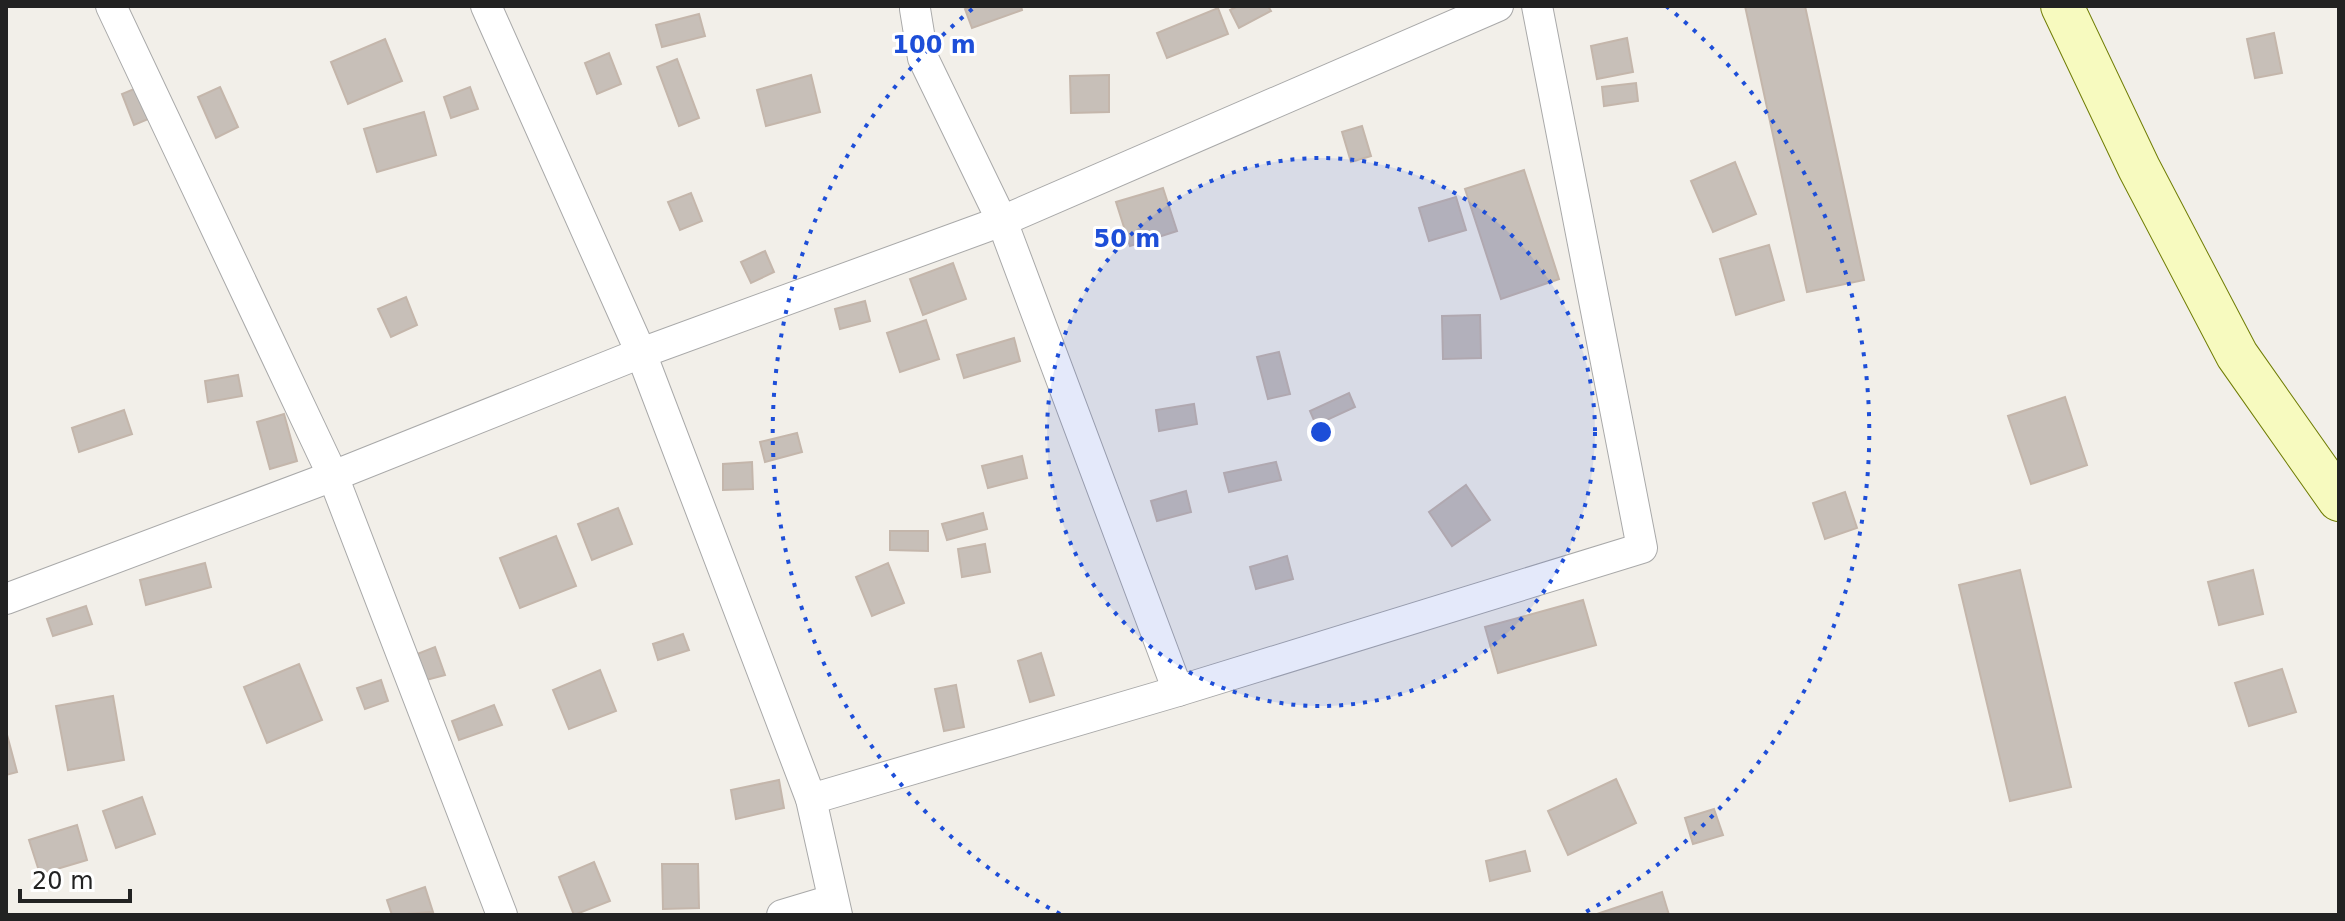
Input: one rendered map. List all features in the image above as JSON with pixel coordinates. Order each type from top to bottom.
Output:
[{"type":"main road","points":[[2062,6],[2139,168],[2237,355],[2339,500]]},
{"type":"street","points":[[111,6],[333,476],[502,915]]},
{"type":"street","points":[[486,6],[641,353],[811,799],[834,907],[782,915]]},
{"type":"street","points":[[6,599],[333,476],[641,353],[1002,221],[1498,6]]},
{"type":"street","points":[[811,799],[1178,691],[1642,548],[1537,6]]},
{"type":"street","points":[[915,9],[923,58],[1002,221],[1178,691]]},
{"type":"building","points":[[973,6],[1021,6],[1022,10],[972,28],[965,9]]},
{"type":"building","points":[[1238,6],[1268,6],[1271,11],[1239,28],[1230,10]]},
{"type":"building","points":[[1745,6],[1805,6],[1864,280],[1807,292]]},
{"type":"building","points":[[1218,8],[1228,34],[1167,58],[1157,33]]},
{"type":"building","points":[[699,14],[705,36],[662,47],[656,25]]},
{"type":"building","points":[[2274,33],[2282,73],[2255,78],[2247,39]]},
{"type":"building","points":[[1627,38],[1633,72],[1597,79],[1591,46]]},
{"type":"building","points":[[385,39],[402,81],[348,104],[331,62]]},
{"type":"building","points":[[609,53],[621,84],[597,94],[585,63]]},
{"type":"building","points":[[677,59],[699,118],[679,126],[657,67]]},
{"type":"building","points":[[811,75],[820,112],[766,126],[757,90]]},
{"type":"building","points":[[1109,75],[1109,112],[1071,113],[1070,76]]},
{"type":"building","points":[[1636,83],[1638,101],[1604,106],[1602,87]]},
{"type":"building","points":[[146,84],[158,115],[134,125],[122,94]]},
{"type":"building","points":[[220,87],[238,127],[216,138],[198,97]]},
{"type":"building","points":[[470,87],[478,109],[451,118],[444,97]]},
{"type":"building","points":[[424,112],[436,155],[377,172],[364,129]]},
{"type":"building","points":[[1362,126],[1371,156],[1351,162],[1342,132]]},
{"type":"building","points":[[1735,162],[1756,214],[1713,232],[1691,181]]},
{"type":"building","points":[[1524,170],[1559,279],[1501,299],[1465,189]]},
{"type":"building","points":[[1163,188],[1177,231],[1130,246],[1116,202]]},
{"type":"building","points":[[691,193],[702,221],[680,230],[668,202]]},
{"type":"building","points":[[1456,197],[1466,230],[1429,241],[1419,208]]},
{"type":"building","points":[[1769,245],[1784,300],[1736,315],[1720,259]]},
{"type":"building","points":[[765,251],[774,272],[751,283],[741,262]]},
{"type":"building","points":[[953,263],[966,299],[923,315],[910,279]]},
{"type":"building","points":[[406,297],[417,325],[391,337],[378,309]]},
{"type":"building","points":[[865,301],[870,321],[840,329],[835,309]]},
{"type":"building","points":[[1480,315],[1481,358],[1443,359],[1442,316]]},
{"type":"building","points":[[926,320],[939,359],[900,372],[887,333]]},
{"type":"building","points":[[1014,338],[1020,361],[964,378],[957,355]]},
{"type":"building","points":[[1279,352],[1290,394],[1268,399],[1257,357]]},
{"type":"building","points":[[238,375],[242,396],[208,402],[205,381]]},
{"type":"building","points":[[1349,393],[1355,407],[1316,425],[1310,411]]},
{"type":"building","points":[[2065,397],[2087,465],[2031,484],[2008,416]]},
{"type":"building","points":[[1194,404],[1197,424],[1159,431],[1156,410]]},
{"type":"building","points":[[124,410],[132,434],[79,452],[72,428]]},
{"type":"building","points":[[284,414],[297,461],[270,469],[257,422]]},
{"type":"building","points":[[797,433],[802,452],[765,462],[760,442]]},
{"type":"building","points":[[1022,456],[1027,478],[988,488],[982,466]]},
{"type":"building","points":[[752,462],[753,489],[723,490],[723,464]]},
{"type":"building","points":[[1276,462],[1281,480],[1229,492],[1224,473]]},
{"type":"building","points":[[1466,485],[1490,520],[1452,546],[1429,512]]},
{"type":"building","points":[[1186,491],[1191,512],[1157,521],[1151,501]]},
{"type":"building","points":[[1845,492],[1857,528],[1825,539],[1813,503]]},
{"type":"building","points":[[618,508],[632,544],[592,560],[578,524]]},
{"type":"building","points":[[983,513],[987,529],[947,540],[942,524]]},
{"type":"building","points":[[890,531],[928,531],[928,551],[890,550]]},
{"type":"building","points":[[556,536],[576,586],[520,608],[500,558]]},
{"type":"building","points":[[985,544],[990,572],[962,577],[958,549]]},
{"type":"building","points":[[1287,556],[1293,579],[1256,589],[1250,567]]},
{"type":"building","points":[[205,563],[211,587],[146,605],[140,580]]},
{"type":"building","points":[[888,563],[904,603],[872,616],[856,577]]},
{"type":"building","points":[[2020,570],[2071,787],[2010,801],[1959,585]]},
{"type":"building","points":[[2253,570],[2263,614],[2219,625],[2208,582]]},
{"type":"building","points":[[1583,600],[1596,645],[1498,673],[1485,627]]},
{"type":"building","points":[[86,606],[92,624],[53,636],[47,619]]},
{"type":"building","points":[[683,634],[689,650],[658,660],[653,644]]},
{"type":"building","points":[[435,647],[445,675],[426,680],[417,654]]},
{"type":"building","points":[[1041,653],[1054,695],[1030,702],[1018,661]]},
{"type":"building","points":[[299,664],[322,720],[267,743],[244,687]]},
{"type":"building","points":[[2282,669],[2296,712],[2249,726],[2235,683]]},
{"type":"building","points":[[600,670],[616,711],[569,729],[553,690]]},
{"type":"building","points":[[381,680],[388,701],[365,709],[357,688]]},
{"type":"building","points":[[956,685],[964,727],[944,731],[935,689]]},
{"type":"building","points":[[113,696],[124,760],[68,770],[56,706]]},
{"type":"building","points":[[494,705],[502,725],[459,740],[452,721]]},
{"type":"building","points":[[6,731],[17,772],[6,775]]},
{"type":"building","points":[[1616,779],[1636,823],[1568,855],[1548,811]]},
{"type":"building","points":[[779,780],[784,808],[736,819],[731,790]]},
{"type":"building","points":[[142,797],[155,834],[116,848],[103,811]]},
{"type":"building","points":[[1714,809],[1723,835],[1693,844],[1685,818]]},
{"type":"building","points":[[77,825],[87,860],[40,874],[29,840]]},
{"type":"building","points":[[1525,851],[1530,871],[1490,881],[1486,861]]},
{"type":"building","points":[[594,862],[610,901],[574,915],[559,877]]},
{"type":"building","points":[[662,864],[698,864],[699,908],[663,909]]},
{"type":"building","points":[[425,887],[433,912],[392,915],[387,900]]},
{"type":"building","points":[[1662,892],[1669,915],[1594,915]]}]
